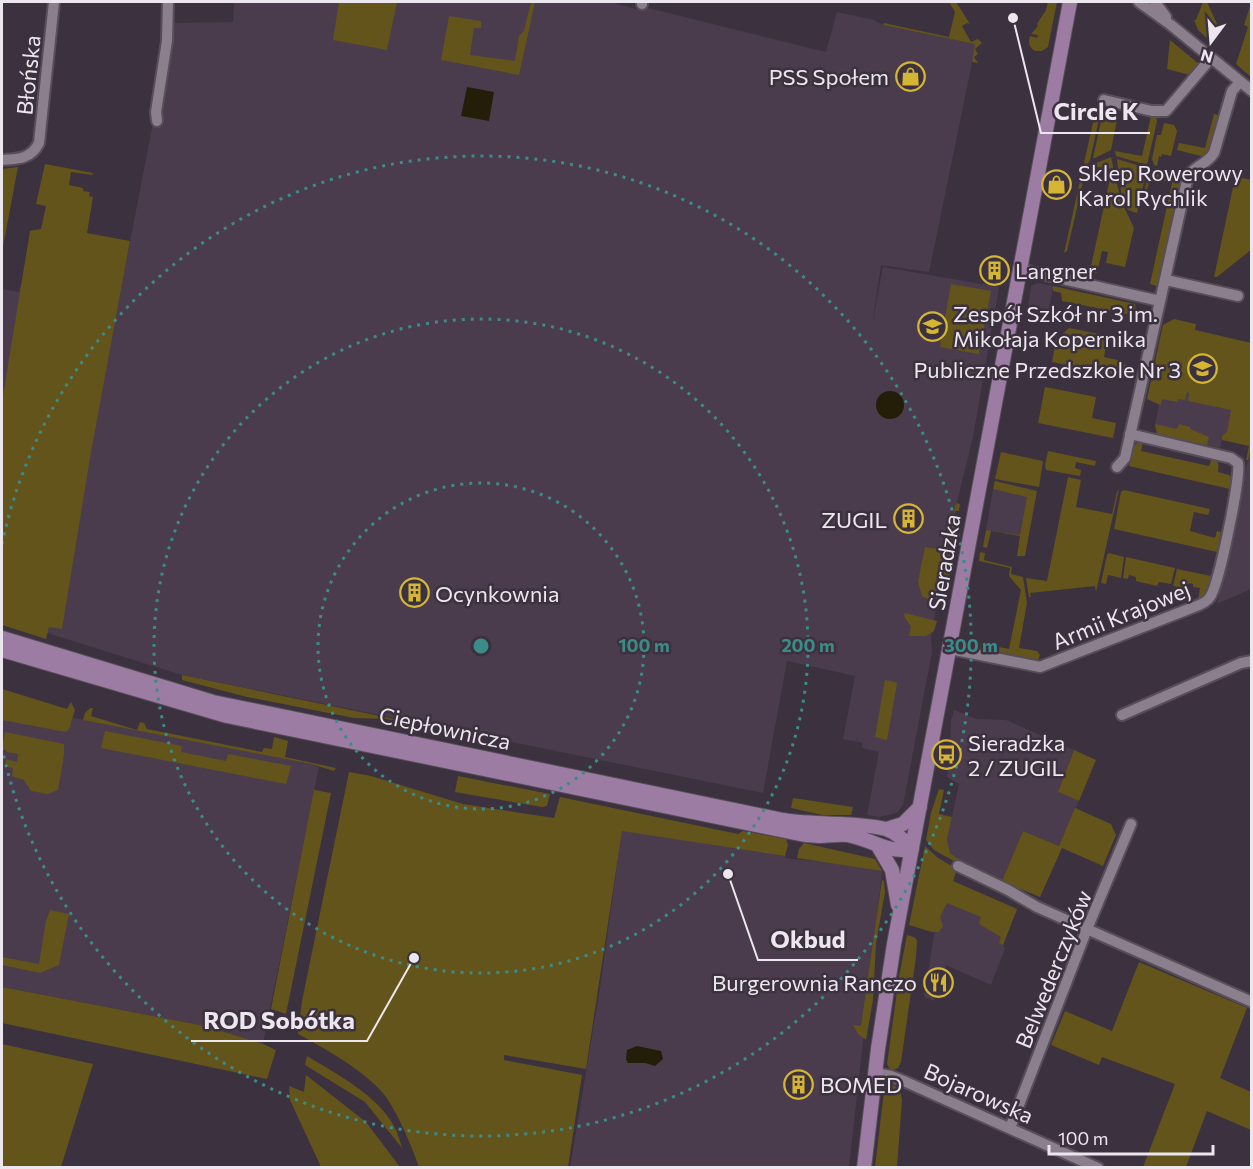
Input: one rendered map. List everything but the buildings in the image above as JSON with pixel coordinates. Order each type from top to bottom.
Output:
[{"type":"main road","name":"Sieradzka","points":[[864,1167],[887,984],[1070,2]]},
{"type":"main road","name":"Ciepłownicza","points":[[2,638],[190,696],[232,706],[790,821],[887,829]]},
{"type":"main road","name":"Ciepłownicza","points":[[2,650],[227,716],[795,833],[813,836],[852,836],[896,850],[912,849]]},
{"type":"main road","points":[[887,829],[903,824],[920,807]]},
{"type":"main road","points":[[887,829],[912,849]]},
{"type":"main road","points":[[878,846],[892,870],[900,915]]},
{"type":"street","name":"Błońska","points":[[2,160],[26,157],[34,152],[39,143],[54,2]]},
{"type":"street","points":[[157,121],[156,112],[168,32],[168,2]]},
{"type":"street","points":[[1139,2],[1171,24],[1251,92]]},
{"type":"street","points":[[1155,2],[1171,24]]},
{"type":"street","points":[[1104,100],[1152,111],[1166,111],[1211,58]]},
{"type":"street","points":[[1117,467],[1125,458],[1131,434],[1188,176],[1208,161],[1214,153],[1232,92],[1240,82]]},
{"type":"street","points":[[1019,269],[1160,302]]},
{"type":"street","points":[[1166,280],[1238,296]]},
{"type":"street","name":"Armii Krajowej","points":[[950,649],[1040,667],[1171,617],[1200,605],[1210,597],[1217,576],[1238,480],[1238,463],[1231,458],[1131,434]]},
{"type":"street","points":[[1122,715],[1241,663],[1251,661]]},
{"type":"street","name":"Belwederczyków","points":[[1010,1128],[1131,824]]},
{"type":"street","points":[[958,866],[1037,907],[1251,1002]]},
{"type":"street","name":"Bojarowska","points":[[876,1072],[906,1082],[1098,1167]]},
{"type":"shaded area","points":[[234,2],[611,2],[639,10],[644,7],[826,52],[837,12],[874,20],[883,25],[976,44],[929,272],[881,265],[872,326],[883,267],[999,287],[973,437],[949,535],[951,543],[936,608],[931,638],[932,652],[903,805],[897,813],[879,817],[867,815],[879,752],[862,748],[863,743],[843,739],[855,676],[787,661],[763,793],[182,675],[2,619],[2,289],[19,292],[20,286],[118,304],[153,123],[161,118],[173,23],[233,22]]},
{"type":"shaded area","points":[[339,2],[397,2],[387,50],[333,40]]},
{"type":"shaded area","points":[[531,2],[535,2],[519,75],[441,60],[449,16],[481,21],[481,28],[474,28],[470,55],[515,61],[519,36],[524,31]]},
{"type":"shaded area","points":[[949,2],[956,2],[970,24],[962,26],[971,42],[978,39],[982,43],[975,49],[978,54],[974,57],[978,63],[972,62],[975,44],[883,25],[884,23],[949,37],[955,12]]},
{"type":"shaded area","points":[[1048,2],[1057,2],[1048,47],[1042,51],[1035,51],[1030,47],[1029,38],[1030,36],[1037,38],[1038,35],[1031,34],[1038,26]]},
{"type":"shaded area","points":[[1203,2],[1207,2],[1217,24],[1211,42],[1198,30],[1194,20]]},
{"type":"shaded area","points":[[1251,3],[1252,77],[1236,64],[1248,27],[1244,25]]},
{"type":"shaded area","points":[[1170,40],[1199,64],[1190,75],[1167,69]]},
{"type":"shaded area","points":[[467,87],[494,92],[489,121],[461,116]]},
{"type":"shaded area","points":[[1103,112],[1118,115],[1111,150],[1093,158]]},
{"type":"shaded area","points":[[1214,114],[1222,116],[1213,144],[1205,157],[1177,150],[1179,143],[1205,148]]},
{"type":"shaded area","points":[[1151,116],[1156,117],[1157,121],[1147,165],[1116,156],[1115,151],[1142,156]]},
{"type":"shaded area","points":[[1094,118],[1099,119],[1090,160],[1067,251],[1064,253]]},
{"type":"shaded area","points":[[1164,123],[1174,125],[1177,131],[1171,156],[1162,154],[1161,157],[1159,156],[1157,166],[1154,165],[1152,159],[1157,135],[1161,135]]},
{"type":"shaded area","points":[[1111,157],[1121,201],[1134,228],[1125,267],[1106,263],[1108,252],[1102,251],[1097,273],[1090,271],[1112,169],[1089,166]]},
{"type":"shaded area","points":[[1117,159],[1147,168],[1137,213],[1128,210],[1122,199]]},
{"type":"shaded area","points":[[45,164],[93,173],[92,175],[71,172],[69,185],[83,188],[83,191],[90,192],[89,196],[93,197],[87,233],[130,241],[91,452],[62,629],[49,627],[46,639],[2,625],[2,402],[30,231],[41,229],[46,206],[36,204]]},
{"type":"shaded area","points":[[18,167],[2,252],[2,169]]},
{"type":"shaded area","points":[[1154,171],[1181,177],[1183,185],[1160,287],[1150,284],[1172,183],[1150,178],[1147,190],[1145,189],[1148,174]]},
{"type":"shaded area","points":[[1217,172],[1251,180],[1252,249],[1214,277],[1235,178]]},
{"type":"shaded area","points":[[1038,283],[1053,286],[1049,310],[1031,306],[1028,308],[1031,286]]},
{"type":"shaded area","points":[[951,284],[991,291],[979,354],[940,347]]},
{"type":"shaded area","points":[[1053,286],[1135,304],[1137,316],[1062,301],[1061,293],[1053,291]]},
{"type":"shaded area","name":"Publiczne Przedszkole Nr 3","points":[[1174,319],[1196,324],[1195,330],[1251,343],[1252,446],[1248,460],[1246,460],[1249,446],[1222,440],[1222,436],[1227,432],[1231,410],[1188,401],[1189,393],[1187,392],[1185,400],[1178,399],[1177,402],[1162,399],[1161,405],[1147,399],[1163,325]]},
{"type":"shaded area","name":"Publiczne Przedszkole Nr 3","points":[[1166,323],[1251,343],[1251,445],[1222,439],[1220,448],[1157,434],[1155,424],[1159,405],[1147,399],[1163,325]]},
{"type":"shaded area","points":[[1069,328],[1119,338],[1119,343],[1107,341],[1104,357],[1122,361],[1122,364],[1128,365],[1125,377],[1052,362],[1056,340]]},
{"type":"shaded area","points":[[1045,387],[1096,397],[1092,418],[1116,423],[1113,438],[1038,423]]},
{"type":"shaded area","points":[[890,391],[900,395],[904,405],[900,415],[890,419],[880,415],[876,405],[880,395]]},
{"type":"shaded area","points":[[1155,424],[1177,429],[1179,424],[1190,427],[1209,437],[1207,445],[1157,434]]},
{"type":"shaded area","points":[[1138,442],[1143,442],[1141,451],[1209,466],[1212,458],[1216,460],[1218,472],[1233,478],[1230,489],[1129,466],[1133,447]]},
{"type":"shaded area","points":[[1251,446],[1251,589],[1217,604],[1224,569]]},
{"type":"shaded area","points":[[1048,451],[1096,461],[1095,466],[1076,462],[1075,468],[1081,470],[1080,476],[1046,470]]},
{"type":"shaded area","points":[[1001,452],[1043,461],[1039,487],[995,479]]},
{"type":"shaded area","points":[[1068,477],[1081,480],[1076,507],[1112,514],[1119,489],[1096,592],[1095,586],[1030,593],[1031,597],[1029,597],[1026,578],[1047,581]]},
{"type":"shaded area","points":[[995,481],[1037,491],[1025,556],[1017,556],[1020,536],[991,531],[987,548],[983,547],[986,530],[1020,535],[1027,497],[993,489]]},
{"type":"shaded area","points":[[993,489],[1028,496],[1020,535],[986,530]]},
{"type":"shaded area","points":[[1124,490],[1210,509],[1208,515],[1194,512],[1190,531],[1215,538],[1217,531],[1221,532],[1217,552],[1114,529],[1121,492]]},
{"type":"shaded area","points":[[956,503],[960,504],[959,511],[955,511],[954,516],[957,518],[948,582],[942,599],[928,599],[922,596],[918,582],[925,547],[951,551],[952,544],[949,535]]},
{"type":"shaded area","points":[[980,552],[985,553],[984,560],[1012,567],[1011,574],[1023,577],[1027,603],[1019,648],[1037,651],[1040,655],[1038,660],[963,644],[964,640],[1009,649],[1021,590],[1009,576],[1010,568],[979,561]]},
{"type":"shaded area","points":[[1109,553],[1124,557],[1121,578],[1108,575],[1106,584],[1101,583]]},
{"type":"shaded area","points":[[1126,557],[1175,568],[1171,584],[1159,582],[1157,586],[1136,581],[1136,577],[1129,575],[1128,579],[1123,578]]},
{"type":"shaded area","points":[[1177,569],[1211,576],[1206,593],[1198,601],[1200,588],[1193,587],[1193,584],[1189,583],[1187,586],[1173,586]]},
{"type":"shaded area","points":[[905,613],[937,621],[934,631],[926,636],[909,636],[911,627],[904,616]]},
{"type":"shaded area","points":[[182,675],[404,721],[354,718],[247,697],[182,680]]},
{"type":"shaded area","points":[[885,680],[897,684],[887,740],[875,737]]},
{"type":"shaded area","points":[[2,689],[67,709],[71,702],[75,710],[69,729],[66,732],[2,720]]},
{"type":"shaded area","points":[[2,704],[319,767],[263,1044],[205,1026],[2,987]]},
{"type":"shaded area","points":[[90,708],[93,708],[91,716],[137,730],[140,722],[144,723],[147,729],[262,752],[264,748],[272,749],[274,737],[288,741],[285,757],[336,768],[334,771],[311,764],[83,720]]},
{"type":"shaded area","points":[[954,710],[977,719],[1006,720],[1074,750],[1058,792],[1079,801],[1059,846],[1023,831],[1002,881],[972,868],[949,851],[947,840],[959,784],[947,777],[951,721]]},
{"type":"shaded area","points":[[105,731],[182,746],[181,752],[226,761],[228,754],[291,766],[286,784],[101,748]]},
{"type":"shaded area","points":[[5,732],[64,744],[58,790],[48,794],[31,791],[24,780],[12,776],[13,768],[5,766],[6,759],[17,762],[18,754],[7,752],[2,746]]},
{"type":"shaded area","points":[[1074,750],[1096,760],[1079,801],[1058,792]]},
{"type":"shaded area","points":[[349,772],[371,776],[463,804],[554,818],[560,797],[738,834],[743,831],[786,839],[788,845],[785,856],[622,831],[586,1069],[504,1055],[504,1060],[582,1075],[568,1167],[419,1167],[398,1117],[382,1092],[354,1068],[298,1034],[302,1001]]},
{"type":"shaded area","points":[[458,776],[550,794],[547,806],[455,792]]},
{"type":"shaded area","points":[[939,789],[944,790],[939,814],[952,817],[947,840],[950,853],[960,860],[959,864],[934,850],[926,840],[931,813]]},
{"type":"shaded area","points":[[314,790],[331,793],[286,1014],[271,1009]]},
{"type":"shaded area","points":[[793,798],[853,807],[851,815],[822,815],[791,808]]},
{"type":"shaded area","points":[[1075,808],[1111,824],[1116,835],[1103,866],[1062,848],[1040,897],[1002,881],[1023,831],[1059,846]]},
{"type":"shaded area","points":[[622,830],[785,856],[785,858],[882,871],[849,1167],[570,1168],[600,988]]},
{"type":"shaded area","points":[[804,843],[875,859],[882,871],[797,858],[799,849]]},
{"type":"shaded area","points":[[925,846],[938,858],[957,869],[953,881],[1017,909],[1003,945],[999,943],[1001,937],[979,924],[981,917],[947,903],[940,917],[943,926],[939,932],[909,925]]},
{"type":"shaded area","points":[[882,880],[885,892],[876,943],[873,1000],[866,1040],[858,1034],[853,1025],[861,1026]]},
{"type":"shaded area","points":[[953,881],[1017,909],[991,985],[946,965],[945,971],[948,972],[942,990],[938,989],[934,1001],[924,997],[942,886]]},
{"type":"shaded area","points":[[50,910],[69,914],[59,965],[40,973],[2,965],[2,957],[39,964]]},
{"type":"shaded area","points":[[907,935],[917,940],[916,957],[901,1062],[898,1068],[893,1070],[887,1064]]},
{"type":"shaded area","points":[[1139,962],[1247,1008],[1220,1078],[1251,1092],[1251,1130],[1207,1111],[1186,1167],[1143,1167],[1175,1084],[1102,1057],[1099,1065],[1051,1045],[1065,1011],[1112,1031]]},
{"type":"shaded area","points":[[2,987],[205,1026],[276,1050],[267,1079],[2,1023]]},
{"type":"shaded area","points":[[2,1044],[93,1064],[61,1167],[2,1167]]},
{"type":"shaded area","points":[[637,1046],[661,1051],[663,1059],[655,1066],[645,1063],[628,1063],[627,1050]]},
{"type":"shaded area","points":[[307,1056],[367,1095],[387,1115],[398,1134],[402,1148],[365,1102],[305,1065]]},
{"type":"shaded area","points":[[306,1075],[366,1122],[400,1167],[321,1167],[290,1100],[289,1086],[304,1092]]},
{"type":"shaded area","points":[[885,1083],[900,1089],[902,1100],[897,1167],[875,1167]]},
{"type":"place","name":"Circle K","points":[[1013,18]]},
{"type":"place","name":"PSS Społem","points":[[910,76]]},
{"type":"place","name":"Sklep Rowerowy Karol Rychlik","points":[[1057,185]]},
{"type":"place","name":"Langner","points":[[994,270]]},
{"type":"place","name":"Zespół Szkół nr 3 im. Mikołaja Kopernika","points":[[932,326]]},
{"type":"place","name":"Publiczne Przedszkole Nr 3","points":[[1202,369]]},
{"type":"place","name":"ZUGIL","points":[[908,519]]},
{"type":"place","name":"Ocynkownia","points":[[414,593]]},
{"type":"place","name":"Sieradzka 2 / ZUGIL","points":[[947,755]]},
{"type":"place","name":"Okbud","points":[[728,874]]},
{"type":"place","name":"ROD Sobótka","points":[[414,958]]},
{"type":"place","name":"Burgerownia Ranczo","points":[[938,982]]},
{"type":"place","name":"BOMED","points":[[799,1084]]}]
